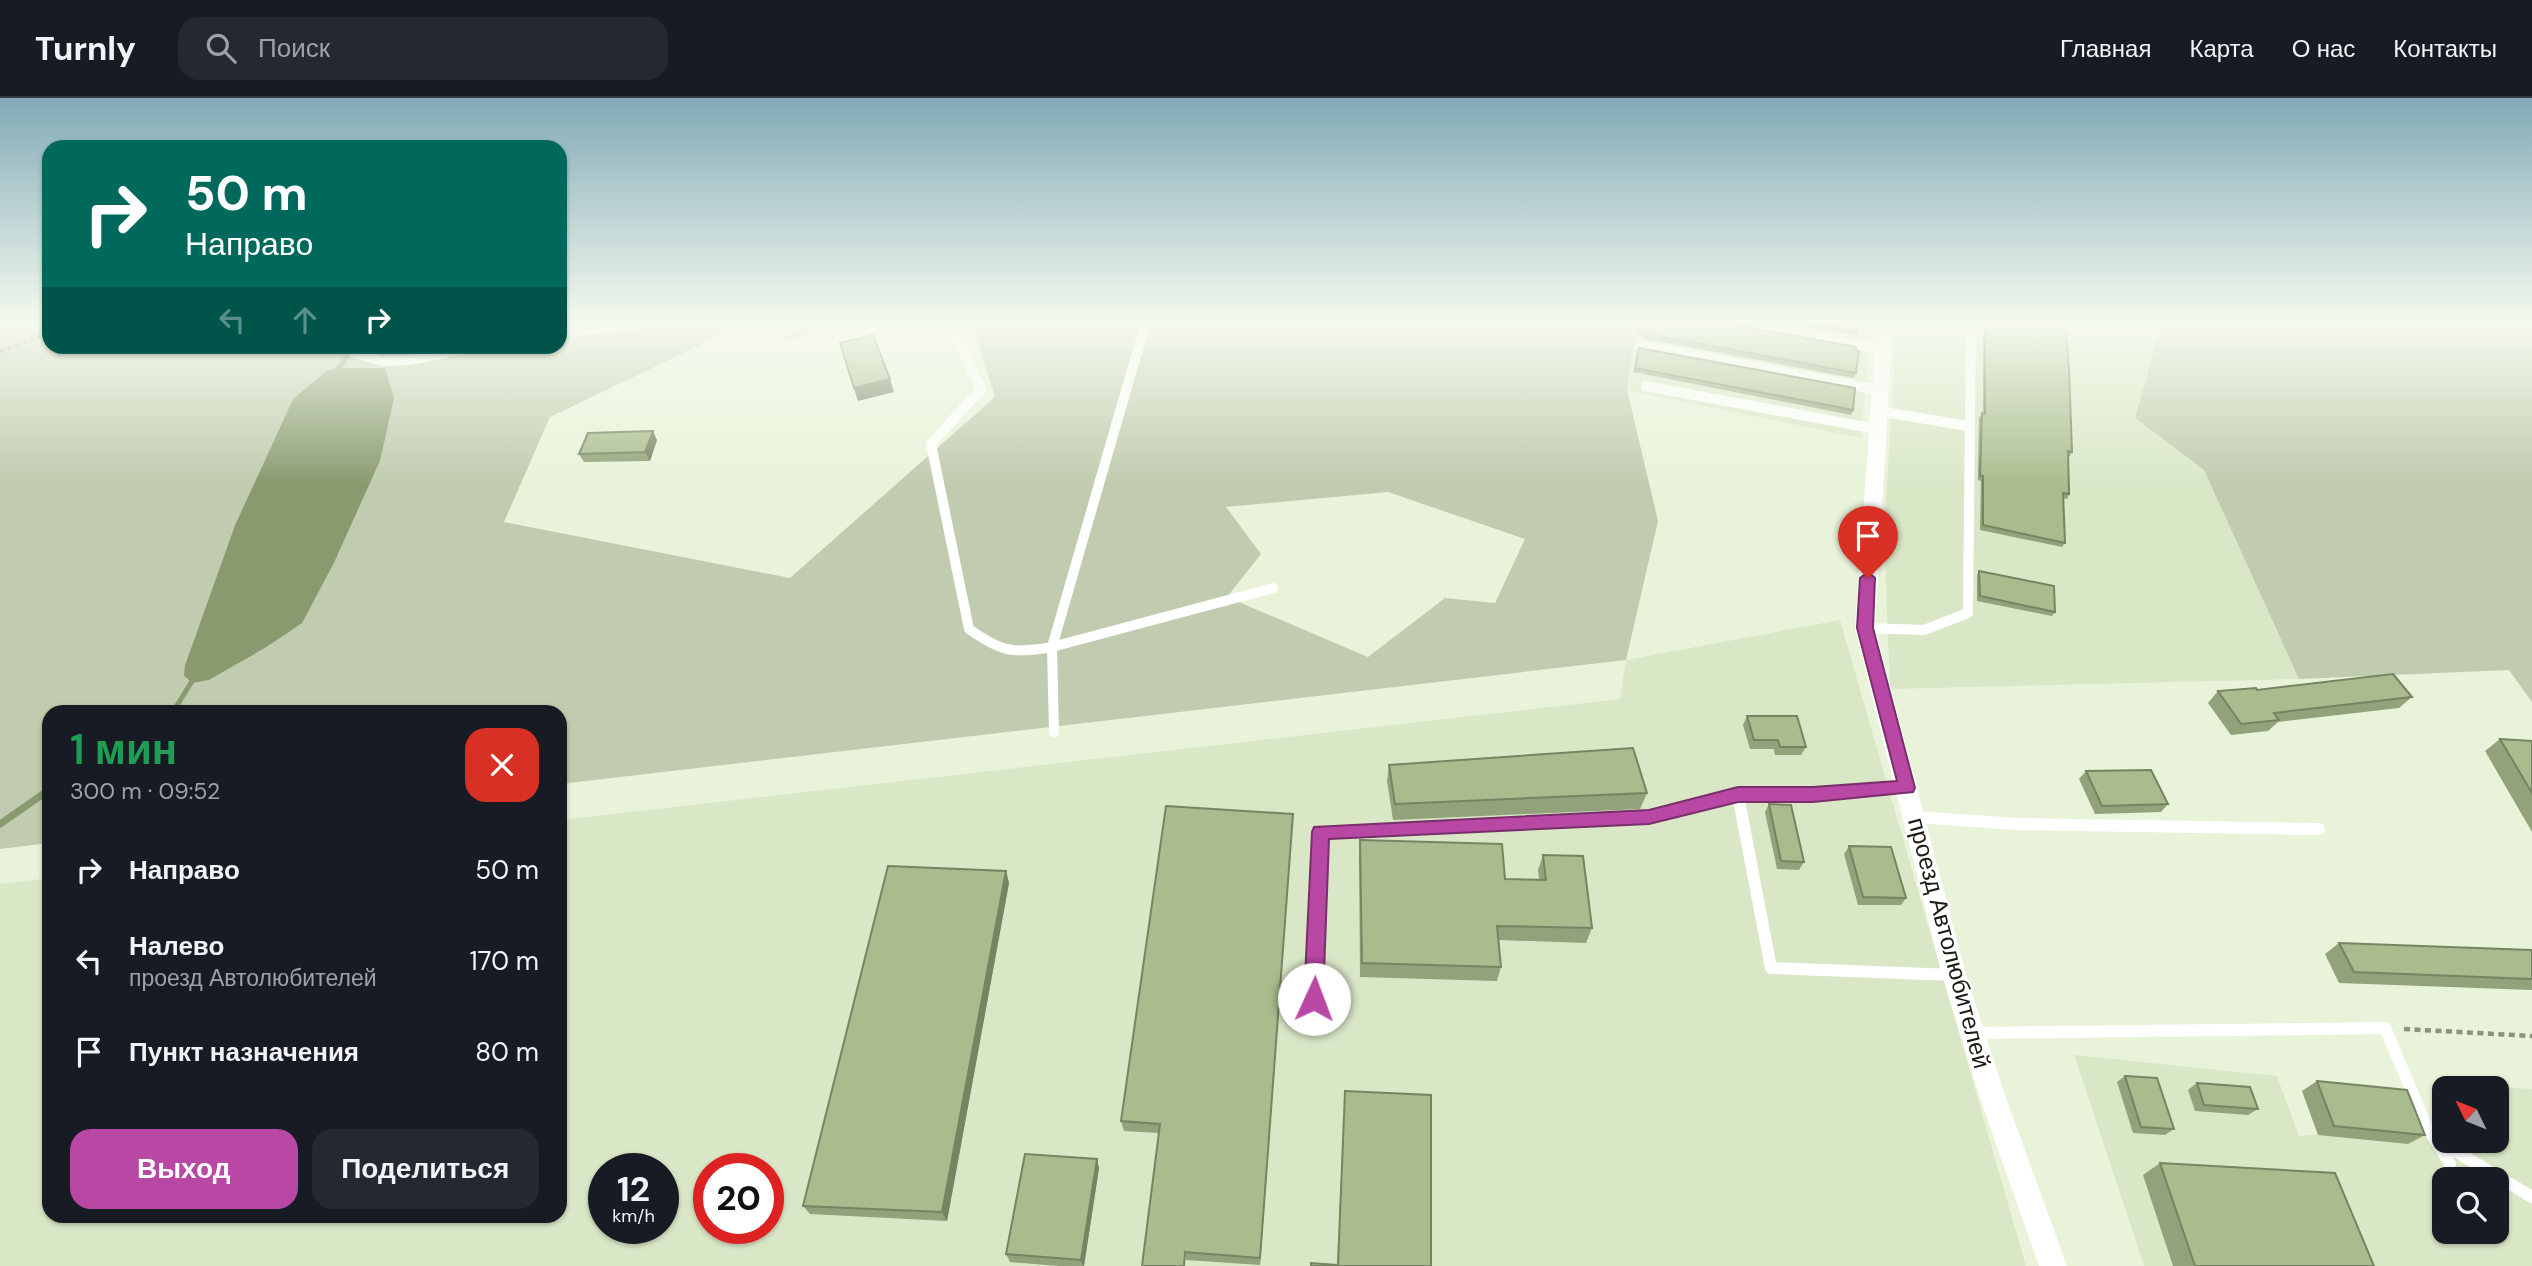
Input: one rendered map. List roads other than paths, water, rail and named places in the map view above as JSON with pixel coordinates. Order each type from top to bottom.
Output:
[{"type":"street","name":"проезд Автолюбителей","points":[[1881,376],[1865,628],[1971,1033],[2053,1266]]},
{"type":"lane","points":[[975,376],[981,389],[931,444],[969,629],[996,649],[1020,653],[1052,647],[1273,588]]},
{"type":"lane","points":[[1054,732],[1052,647],[1130,376]]},
{"type":"lane","points":[[1752,376],[1878,410]]},
{"type":"lane","points":[[1865,628],[1924,630],[1968,613],[1969,376]]},
{"type":"lane","points":[[1646,386],[1878,410],[1968,426]]},
{"type":"lane","points":[[1314,999],[1320,832],[1649,817],[1738,794],[1813,794],[1907,788]]},
{"type":"lane","points":[[1738,794],[1771,968],[1954,975]]},
{"type":"lane","points":[[1914,817],[2018,824],[2319,829]]},
{"type":"lane","points":[[1971,1033],[2385,1028],[2426,1125],[2432,1133]]},
{"type":"lane","points":[[2444,1153],[2450,1164]]},
{"type":"lane","points":[[2459,1153],[2532,1197]]},
{"type":"waterway","points":[[177,705],[194,678]]},
{"type":"waterway","points":[[0,824],[42,795]]}]
